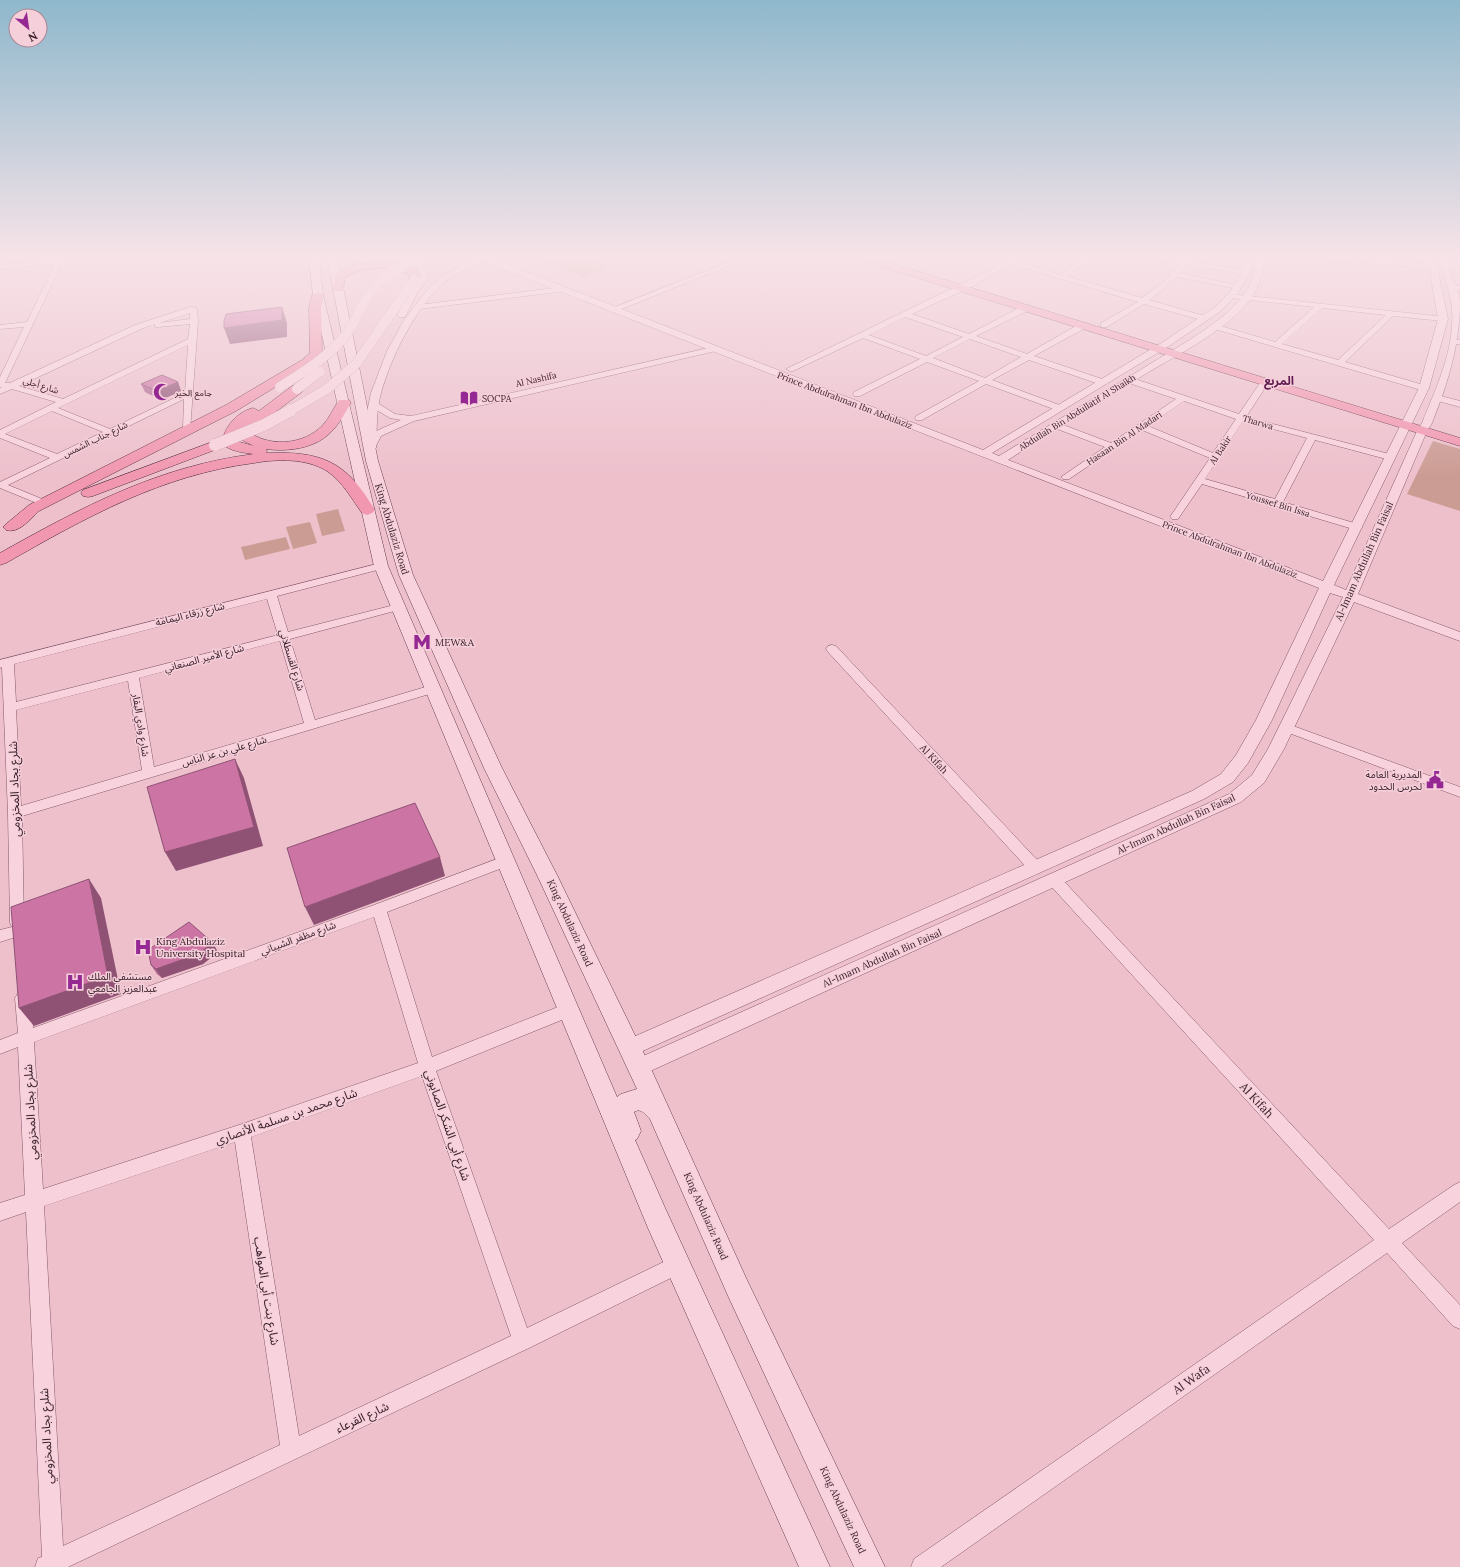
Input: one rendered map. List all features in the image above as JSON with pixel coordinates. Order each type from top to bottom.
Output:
[{"type":"main road","points":[[3,543],[34,508],[231,408],[306,363],[316,354],[316,330]]},
{"type":"main road","name":"King Abdulaziz Road","points":[[326,330],[381,566],[636,1171],[815,1567]]},
{"type":"main road","name":"King Abdulaziz Road","points":[[347,330],[370,450],[390,524],[406,575],[489,760],[547,875],[639,1067],[738,1289],[870,1567]]},
{"type":"main road","points":[[1103,330],[1170,348],[1407,423]]},
{"type":"main road","points":[[1119,330],[1265,382],[1407,423],[1460,434]]},
{"type":"main road","points":[[319,361],[305,376],[235,425],[230,432],[229,443],[242,448],[319,463],[331,468],[355,490],[367,510]]},
{"type":"main road","points":[[3,543],[80,490],[280,387]]},
{"type":"main road","points":[[297,389],[248,426],[245,432],[246,436],[252,441],[272,446],[297,444],[309,440],[322,432],[334,420],[344,403]]},
{"type":"main road","points":[[1424,427],[1460,442]]},
{"type":"main road","points":[[3,543],[142,479],[217,447]]},
{"type":"main road","points":[[3,543],[63,524],[145,484],[217,463],[287,456]]},
{"type":"main road","points":[[658,1111],[647,1101],[636,1099],[627,1102],[622,1109],[623,1117],[701,1293],[727,1371]]},
{"type":"street","points":[[0,386],[26,330]]},
{"type":"street","points":[[11,386],[131,330]]},
{"type":"street","points":[[187,430],[193,330]]},
{"type":"street","points":[[280,387],[319,361],[345,336],[348,330]]},
{"type":"street","points":[[297,389],[313,377],[348,344],[358,330]]},
{"type":"street","points":[[217,447],[306,404],[327,389],[356,364],[379,330]]},
{"type":"street","points":[[385,341],[392,330]]},
{"type":"street","points":[[370,450],[373,404],[392,351],[404,330]]},
{"type":"street","name":"Prince Abdulrahman Ibn Abdulaziz","points":[[666,330],[713,349],[988,451]]},
{"type":"street","name":"Prince Abdulrahman Ibn Abdulaziz","points":[[689,330],[919,418],[988,451]]},
{"type":"street","points":[[790,369],[873,330]]},
{"type":"street","points":[[952,330],[1102,382]]},
{"type":"street","points":[[857,394],[982,330]]},
{"type":"street","points":[[919,418],[1075,330]]},
{"type":"street","name":"Abdullah Bin Abdullatif Al Shaikh","points":[[1005,457],[1129,380],[1191,330]]},
{"type":"street","name":"Abdullah Bin Abdullatif Al Shaikh","points":[[988,451],[1102,382],[1206,330]]},
{"type":"street","points":[[1228,330],[1424,388]]},
{"type":"street","points":[[1277,344],[1293,330]]},
{"type":"street","points":[[1340,363],[1374,330]]},
{"type":"street","name":"Al-Imam Abdullah Bin Faisal","points":[[629,1048],[1198,795],[1227,778],[1242,759],[1264,720],[1329,582],[1424,388],[1446,330]]},
{"type":"street","name":"Al-Imam Abdullah Bin Faisal","points":[[639,1067],[1235,798],[1258,779],[1276,749],[1352,591],[1437,398],[1458,342],[1457,330]]},
{"type":"street","points":[[863,335],[1059,408]]},
{"type":"street","points":[[0,434],[192,340]]},
{"type":"street","name":"Al Nashifa","points":[[411,419],[713,349]]},
{"type":"street","points":[[217,447],[271,429],[330,398],[365,368]]},
{"type":"street","name":"Tharwa","points":[[1129,380],[1241,418],[1390,458]]},
{"type":"street","name":"Al Bakir","points":[[1175,517],[1265,382]]},
{"type":"street","name":"شارع أجلي","points":[[0,386],[11,386],[64,402]]},
{"type":"street","name":"شارع جناب الشمس","points":[[1,485],[189,394]]},
{"type":"street","name":"Hasaan Bin Al Madari","points":[[1066,477],[1183,398]]},
{"type":"street","points":[[1437,398],[1460,404]]},
{"type":"street","points":[[373,404],[393,416],[411,419]]},
{"type":"street","points":[[51,408],[110,432]]},
{"type":"street","points":[[370,450],[377,434],[411,419]]},
{"type":"street","points":[[1055,425],[1112,446]]},
{"type":"street","points":[[1141,426],[1215,457]]},
{"type":"street","points":[[0,434],[58,458]]},
{"type":"street","points":[[1277,504],[1312,437]]},
{"type":"street","points":[[988,451],[1005,457]]},
{"type":"street","name":"Prince Abdulrahman Ibn Abdulaziz","points":[[1005,457],[1066,477],[1175,517],[1329,582]]},
{"type":"street","name":"Prince Abdulrahman Ibn Abdulaziz","points":[[1005,457],[1352,591],[1460,636]]},
{"type":"street","name":"Youssef Bin Issa","points":[[1200,480],[1357,527]]},
{"type":"street","points":[[1,485],[44,503]]},
{"type":"street","points":[[1376,486],[1379,490],[1386,493],[1392,493],[1396,490]]},
{"type":"street","points":[[1367,505],[1371,502],[1379,502],[1385,505],[1387,510]]},
{"type":"street","name":"شارع زرقاء اليمامة","points":[[4,663],[381,566]]},
{"type":"street","name":"Prince Abdulrahman Ibn Abdulaziz","points":[[1352,591],[1460,625]]},
{"type":"street","name":"شارع القسطلاني","points":[[271,594],[285,636],[311,726]]},
{"type":"street","name":"شارع الأمير الصنعاني","points":[[10,708],[398,607]]},
{"type":"street","name":"Al Kifah","points":[[832,649],[1036,868]]},
{"type":"street","name":"شلرع بجاد المخزومي","points":[[0,936],[18,939],[15,813],[6,754],[10,708],[4,663]]},
{"type":"street","name":"شارع وادي البقار","points":[[133,677],[149,772]]},
{"type":"street","name":"شارع علي بن عز الناس","points":[[15,813],[149,772],[404,699],[432,689]]},
{"type":"street","points":[[1286,728],[1460,792]]},
{"type":"street","name":"شارع مظفر الشيباني","points":[[0,1047],[379,909],[505,861]]},
{"type":"street","name":"Al Kifah","points":[[1054,880],[1460,1319]]},
{"type":"street","name":"شارع أبي الشكر الصابوني","points":[[379,909],[427,1067],[522,1341]]},
{"type":"street","name":"شلرع بجاد المخزومي","points":[[22,984],[34,1201],[49,1565]]},
{"type":"street","name":"شارع محمد بن مسلمة الأنصاري","points":[[0,1212],[242,1132],[427,1067],[568,1010]]},
{"type":"street","name":"شارع بنت أبي المواهب","points":[[242,1132],[291,1450]]},
{"type":"street","name":"Al Wafa","points":[[922,1567],[1460,1191]]},
{"type":"street","name":"شارع القرعاء","points":[[49,1565],[522,1341],[678,1264]]},
{"type":"shaded area","points":[[1433,441],[1460,449],[1460,511],[1407,494]]},
{"type":"shaded area","points":[[338,509],[345,531],[322,536],[316,514]]},
{"type":"shaded area","points":[[310,522],[317,543],[293,549],[286,527]]},
{"type":"shaded area","points":[[286,537],[290,549],[245,560],[241,547]]},
{"type":"building","points":[[162,375],[178,382],[157,391],[141,384]]},
{"type":"building","points":[[235,759],[254,827],[165,852],[147,787]]},
{"type":"building","points":[[415,803],[440,857],[305,907],[287,848]]},
{"type":"building","points":[[89,879],[108,976],[19,1008],[11,907]]},
{"type":"building","points":[[189,922],[213,943],[198,954],[156,969],[151,965],[148,950]]},
{"type":"place","name":"جامع الخير","points":[[162,392]]},
{"type":"place","name":"SOCPA","points":[[469,398]]},
{"type":"place","name":"MEW&A","points":[[422,642]]},
{"type":"place","name":"المديرية العامة لحرس الحدود","points":[[1435,780]]},
{"type":"place","name":"King Abdulaziz University Hospital","points":[[143,947]]},
{"type":"place","name":"مستشفى الملك عبدالعزيز الجامعي","points":[[75,982]]},
{"type":"district","name":"المربع","points":[[1279,380]]}]
